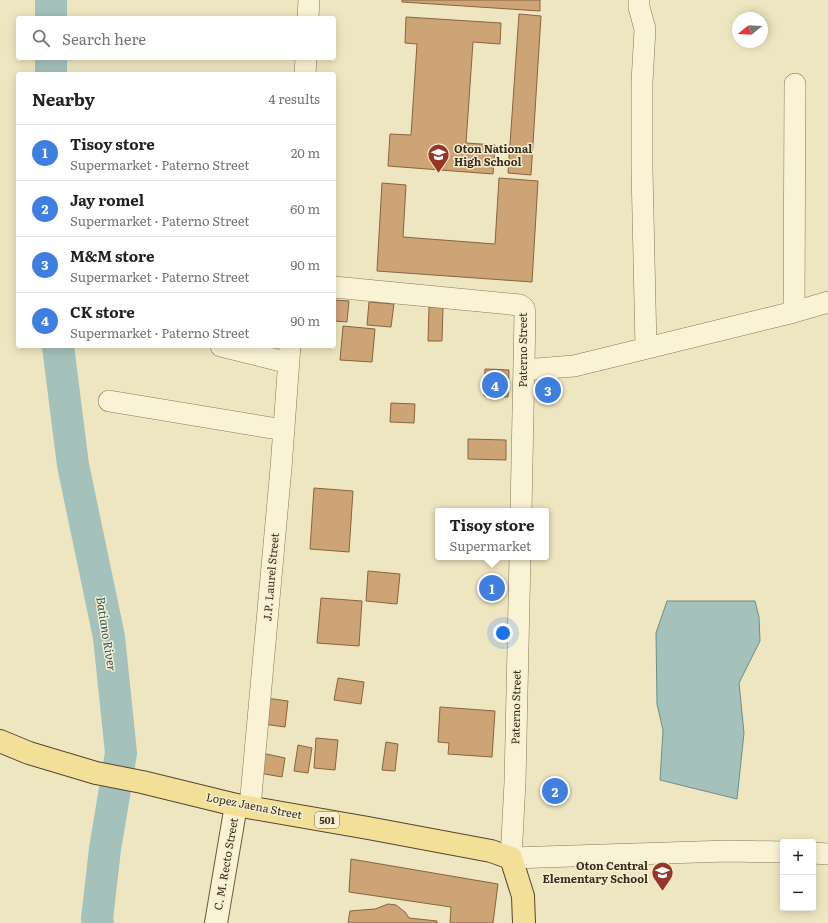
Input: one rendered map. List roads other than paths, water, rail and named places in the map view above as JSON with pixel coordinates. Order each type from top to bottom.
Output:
[{"type":"main road","name":"Lopez Jaena Street","points":[[0,741],[29,753],[96,773],[142,782],[243,806],[422,838],[491,852],[511,858]]},
{"type":"main road","name":"C. M. Recto Street","points":[[216,923],[243,806]]},
{"type":"main road","points":[[511,858],[523,896],[524,923]]},
{"type":"street","points":[[308,16],[309,0]]},
{"type":"street","points":[[639,0],[639,7],[645,29],[642,82],[642,163],[646,347]]},
{"type":"street","points":[[305,72],[306,60]]},
{"type":"street","points":[[794,312],[795,84]]},
{"type":"street","name":"Paterno Street","points":[[336,287],[520,304],[524,308],[521,508]]},
{"type":"street","points":[[524,370],[574,366],[646,347],[794,312],[828,302]]},
{"type":"street","points":[[238,348],[289,354]]},
{"type":"street","name":"J.P. Laurel Street","points":[[243,806],[284,430],[289,354]]},
{"type":"street","points":[[109,401],[284,430]]},
{"type":"street","name":"Paterno Street","points":[[511,858],[515,782],[520,560]]},
{"type":"street","points":[[511,858],[728,850],[780,852]]},
{"type":"street","points":[[816,853],[828,854]]},
{"type":"water","points":[[667,601],[755,601],[759,617],[760,641],[739,683],[744,733],[737,799],[660,780],[663,730],[657,704],[656,633]]},
{"type":"waterway","name":"Batiano River","points":[[51,0],[51,16]]},
{"type":"waterway","name":"Batiano River","points":[[51,60],[51,72]]},
{"type":"waterway","name":"Batiano River","points":[[58,348],[73,465],[109,637],[121,753],[105,849],[97,919],[98,923]]},
{"type":"place","name":"Oton National High School","points":[[439,174]]},
{"type":"place","name":"CK store","points":[[495,385]]},
{"type":"place","name":"M&M store","points":[[548,390]]},
{"type":"place","name":"Tisoy store","points":[[492,588]]},
{"type":"place","name":"Jay romel","points":[[555,791]]},
{"type":"place","name":"Oton Central Elementary School","points":[[663,892]]}]
